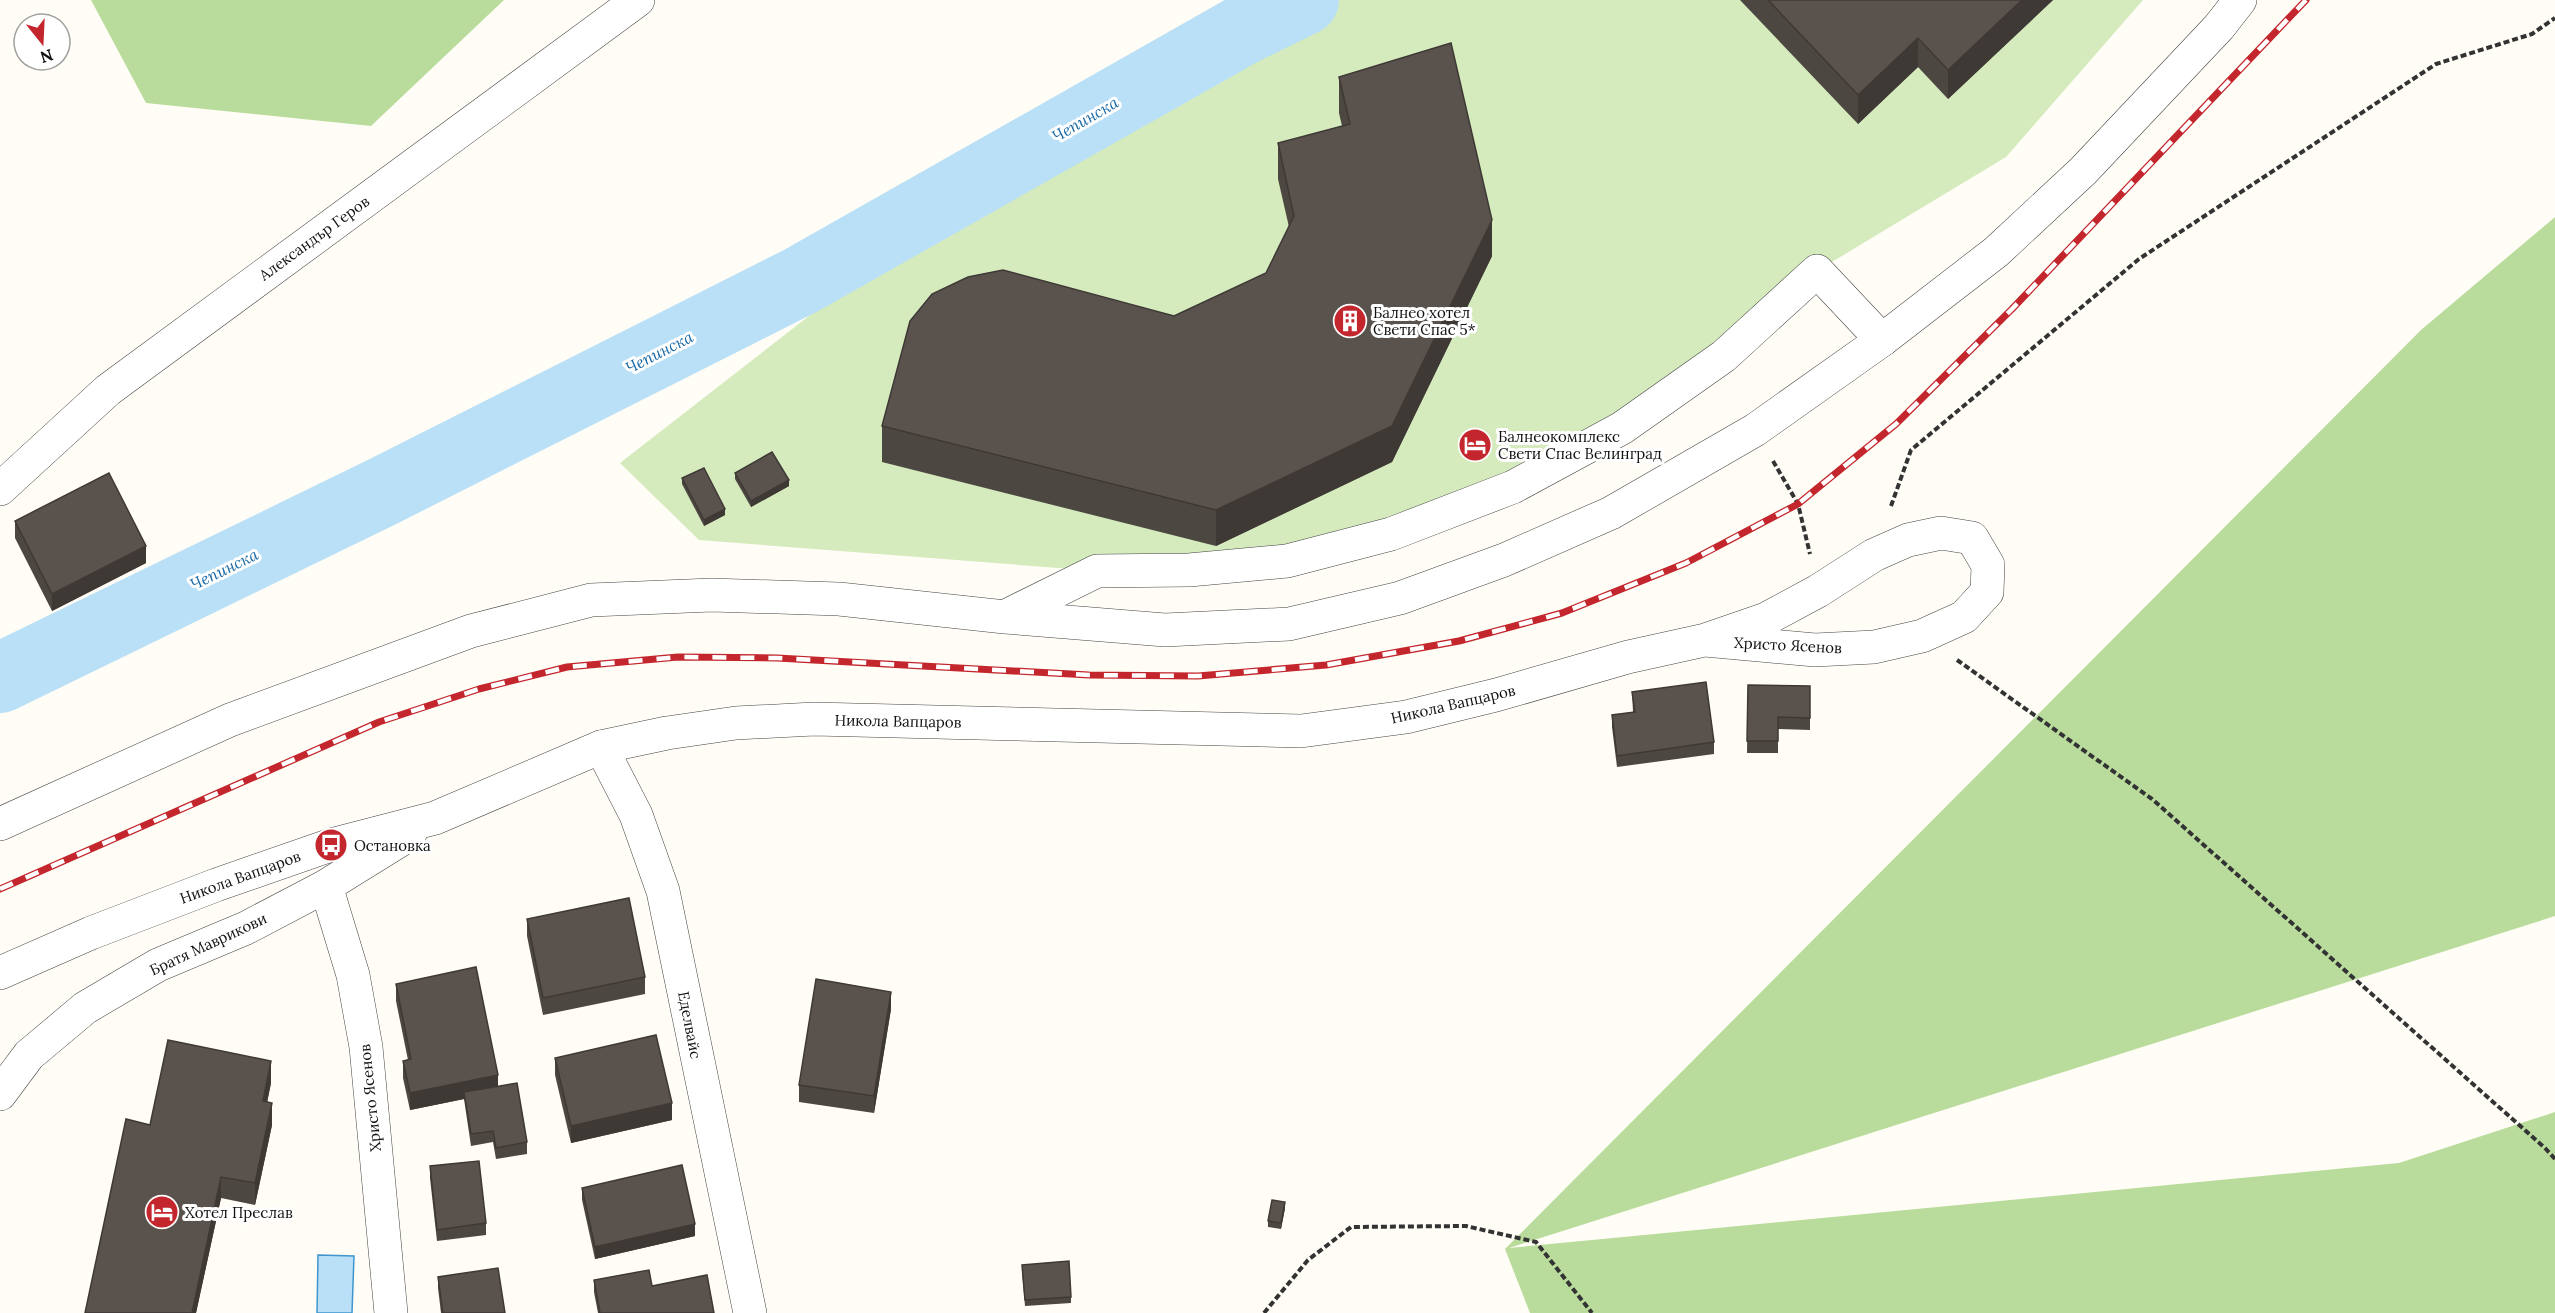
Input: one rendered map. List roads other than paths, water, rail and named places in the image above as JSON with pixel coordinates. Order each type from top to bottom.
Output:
[{"type":"street","name":"Александър Геров","points":[[0,489],[108,390],[638,0]]},
{"type":"street","points":[[0,824],[230,720],[471,631],[591,600],[712,595],[839,599],[1005,617],[1165,630],[1289,624],[1400,598],[1504,560],[1611,513],[1755,430],[1882,340],[1996,252],[2083,171],[2219,27],[2240,0]]},
{"type":"street","points":[[1005,617],[1097,571],[1189,570],[1287,561],[1391,534],[1513,487],[1622,428],[1724,356],[1817,271],[1882,340]]},
{"type":"street","name":"Христо Ясенов","points":[[1705,640],[1815,650],[1874,647],[1922,636],[1964,617],[1987,592],[1988,565],[1972,538],[1941,532],[1908,540],[1874,555],[1818,591]]},
{"type":"street","name":"Никола Вапцаров","points":[[0,973],[91,933],[227,881],[331,844],[435,818],[601,747],[667,733],[713,726],[814,719],[1301,731],[1406,717],[1496,695],[1628,657],[1705,640],[1766,619],[1818,591]]},
{"type":"street","name":"Еделвайс","points":[[601,747],[636,815],[663,891],[750,1313]]},
{"type":"street","name":"Братя Маврикови","points":[[0,1094],[29,1055],[85,1008],[158,965],[246,928],[326,886],[435,818]]},
{"type":"street","name":"Христо Ясенов","points":[[326,886],[353,975],[366,1047],[391,1313]]},
{"type":"water","points":[[318,1255],[354,1256],[352,1313],[317,1313]]},
{"type":"waterway","name":"Чепинска","points":[[0,678],[384,491],[802,280],[1241,31],[1304,0]]},
{"type":"railway","points":[[0,889],[379,722],[479,689],[567,667],[678,657],[777,658],[1089,675],[1198,676],[1326,665],[1459,641],[1562,613],[1686,563],[1798,504],[1896,424],[2012,309],[2306,0]]},
{"type":"place","name":"Балнео хотел Свети Спас 5*","points":[[1350,321]]},
{"type":"place","name":"Балнеокомплекс Свети Спас Велинград","points":[[1475,445]]},
{"type":"place","name":"Остановка","points":[[331,845]]},
{"type":"place","name":"Хотел Преслав","points":[[162,1212]]}]
